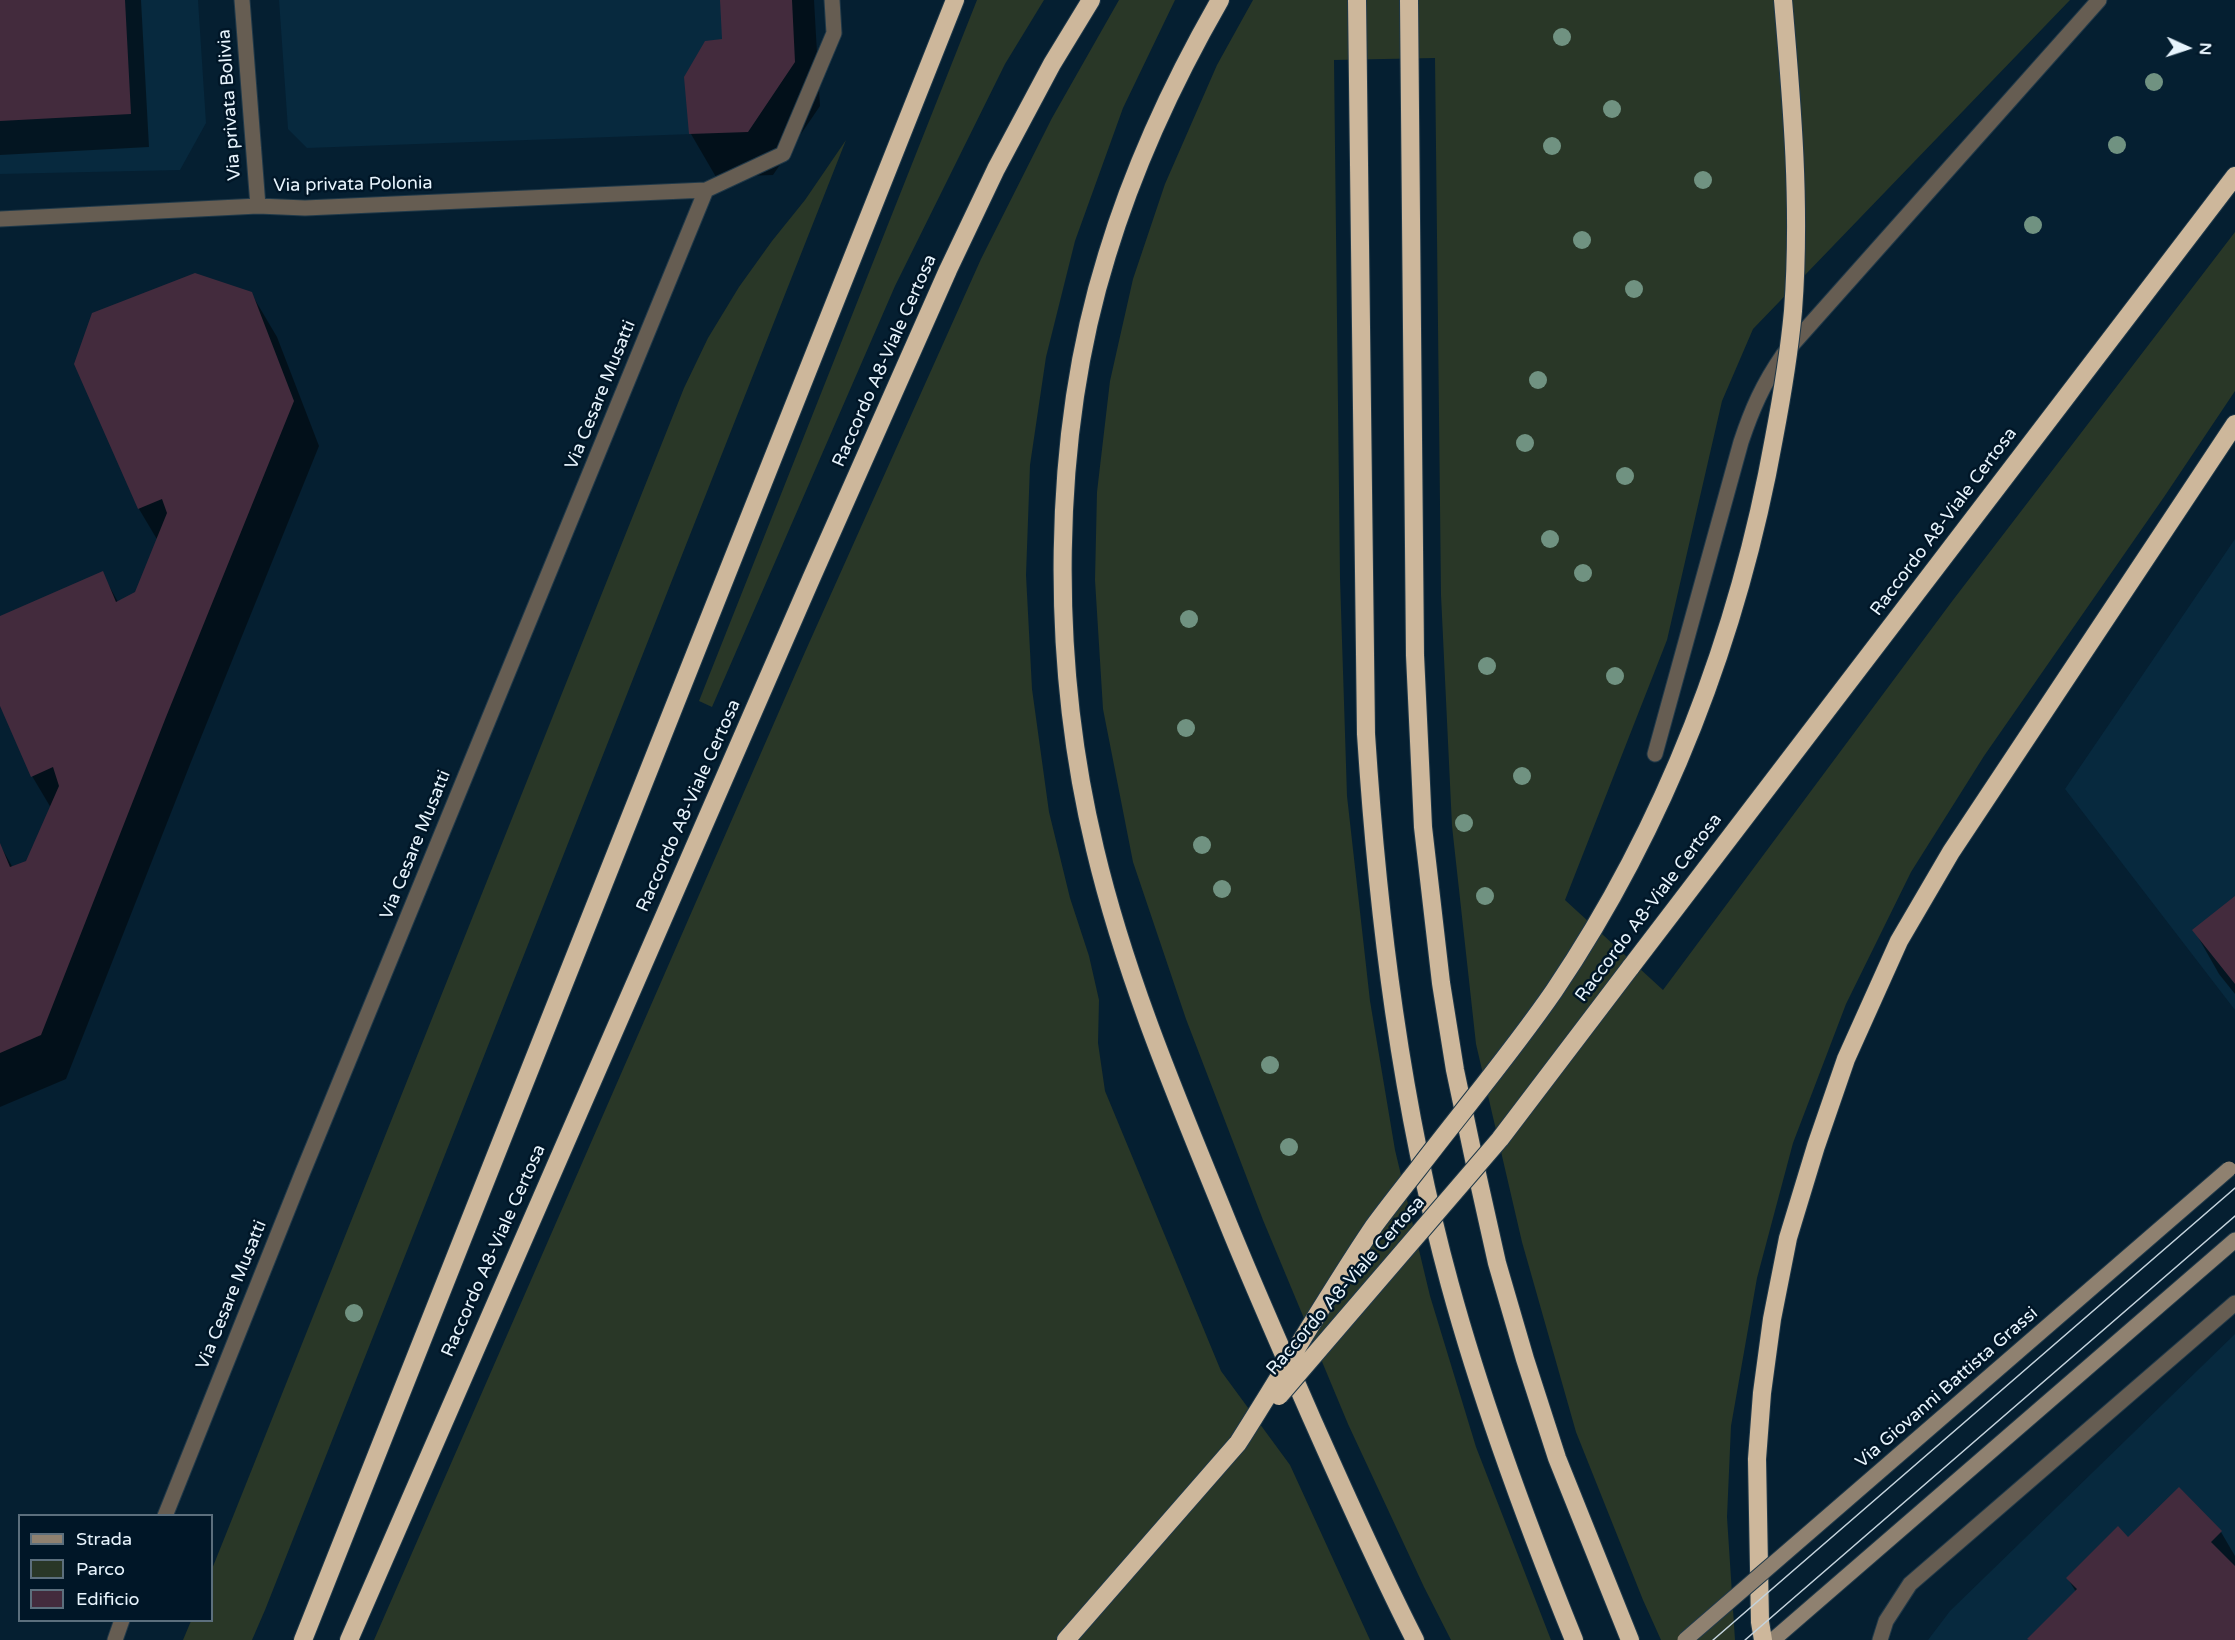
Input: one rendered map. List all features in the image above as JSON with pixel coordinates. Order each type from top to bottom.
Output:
[{"type":"highway","points":[[303,1640],[955,0]]},
{"type":"highway","name":"Raccordo A8-Viale Certosa","points":[[349,1640],[815,568],[948,270],[996,169],[1052,64],[1091,0]]},
{"type":"highway","points":[[1220,0],[1178,78],[1153,133],[1111,242],[1093,304],[1080,370],[1065,500],[1062,569],[1064,639],[1070,711],[1094,847],[1112,912],[1151,1033],[1249,1274],[1344,1490],[1415,1640]]},
{"type":"highway","points":[[1357,0],[1366,734],[1372,835],[1384,930],[1402,1059],[1421,1160],[1450,1285],[1509,1473],[1574,1640]]},
{"type":"highway","points":[[1409,0],[1417,699],[1423,827],[1441,983],[1455,1070],[1497,1263],[1557,1458],[1630,1640]]},
{"type":"highway","points":[[1238,1443],[1375,1224],[1554,991],[1612,895],[1660,803],[1693,730],[1746,566],[1767,479],[1782,395],[1793,312],[1797,197],[1793,108],[1783,0]]},
{"type":"highway","name":"Raccordo A8-Viale Certosa","points":[[1066,1640],[1500,1139],[2235,176]]},
{"type":"highway","points":[[1763,1640],[1760,1622],[1757,1459],[1762,1393],[1788,1238],[1846,1059],[1899,941],[1951,852],[2158,536],[2235,424]]},
{"type":"main road","name":"Via Giovanni Battista Grassi","points":[[1685,1640],[2232,1168]]},
{"type":"main road","points":[[1773,1640],[2235,1240]]},
{"type":"street","name":"Via privata Bolivia","points":[[242,0],[258,206]]},
{"type":"street","points":[[706,190],[783,154],[834,33],[832,0]]},
{"type":"street","points":[[1654,754],[1741,442],[1765,381],[1783,355],[2099,0]]},
{"type":"street","name":"Via privata Polonia","points":[[0,219],[258,206],[305,208],[706,190]]},
{"type":"street","name":"Via Cesare Musatti","points":[[165,1514],[706,190]]},
{"type":"street","points":[[1880,1640],[1886,1621],[1910,1584],[2235,1303]]},
{"type":"street","points":[[114,1640],[121,1622]]},
{"type":"shaded area","points":[[0,0],[198,0],[206,123],[180,170],[0,174]]},
{"type":"shaded area","points":[[279,0],[792,0],[795,62],[748,132],[307,148],[288,129]]},
{"type":"shaded area","points":[[2235,539],[2235,1010],[2065,789]]},
{"type":"shaded area","points":[[2235,1334],[2235,1640],[1928,1640],[1950,1611]]},
{"type":"green space","points":[[977,0],[1044,0],[1005,64],[895,286],[712,707],[699,701]]},
{"type":"green space","points":[[1119,0],[1175,0],[1123,108],[1075,241],[1046,357],[1030,465],[1026,575],[1032,689],[1049,812],[1070,898],[1089,956],[1099,1000],[1098,1043],[1105,1091],[1221,1371],[1290,1465],[1370,1640],[374,1640],[805,652],[981,259],[1052,118]]},
{"type":"green space","points":[[1253,0],[2070,0],[1753,329],[1722,401],[1667,640],[1565,900],[1663,990],[1953,600],[2235,232],[2235,391],[1984,756],[1911,872],[1846,1004],[1793,1143],[1757,1278],[1731,1426],[1727,1517],[1735,1640],[1661,1640],[1643,1600],[1576,1432],[1522,1242],[1476,1044],[1452,826],[1441,595],[1435,58],[1334,60],[1340,578],[1347,796],[1370,1001],[1395,1150],[1430,1296],[1476,1447],[1551,1640],[1451,1640],[1348,1424],[1263,1220],[1186,1019],[1133,862],[1103,709],[1095,580],[1097,492],[1110,381],[1133,279],[1165,184],[1217,65]]},
{"type":"green space","points":[[846,140],[252,1640],[183,1640],[191,1622],[213,1622],[213,1566],[684,388],[708,338],[739,287],[805,200]]},
{"type":"building","points":[[0,0],[125,0],[131,114],[0,121]]},
{"type":"building","points":[[720,0],[792,0],[795,62],[748,132],[689,134],[684,77],[705,41],[722,39]]},
{"type":"building","points":[[195,273],[252,292],[294,401],[41,1035],[0,1053],[0,843],[10,867],[26,861],[59,786],[53,767],[31,777],[0,706],[0,616],[103,571],[116,602],[135,592],[167,513],[162,499],[138,509],[74,364],[92,313]]},
{"type":"building","points":[[2235,896],[2235,984],[2192,930]]},
{"type":"building","points":[[2179,1487],[2222,1531],[2211,1542],[2235,1566],[2235,1640],[2027,1639],[2077,1589],[2066,1578],[2118,1526],[2128,1537]]},
{"type":"tram line","points":[[1713,1640],[2235,1188]]},
{"type":"tram line","points":[[1745,1640],[2235,1216]]}]
